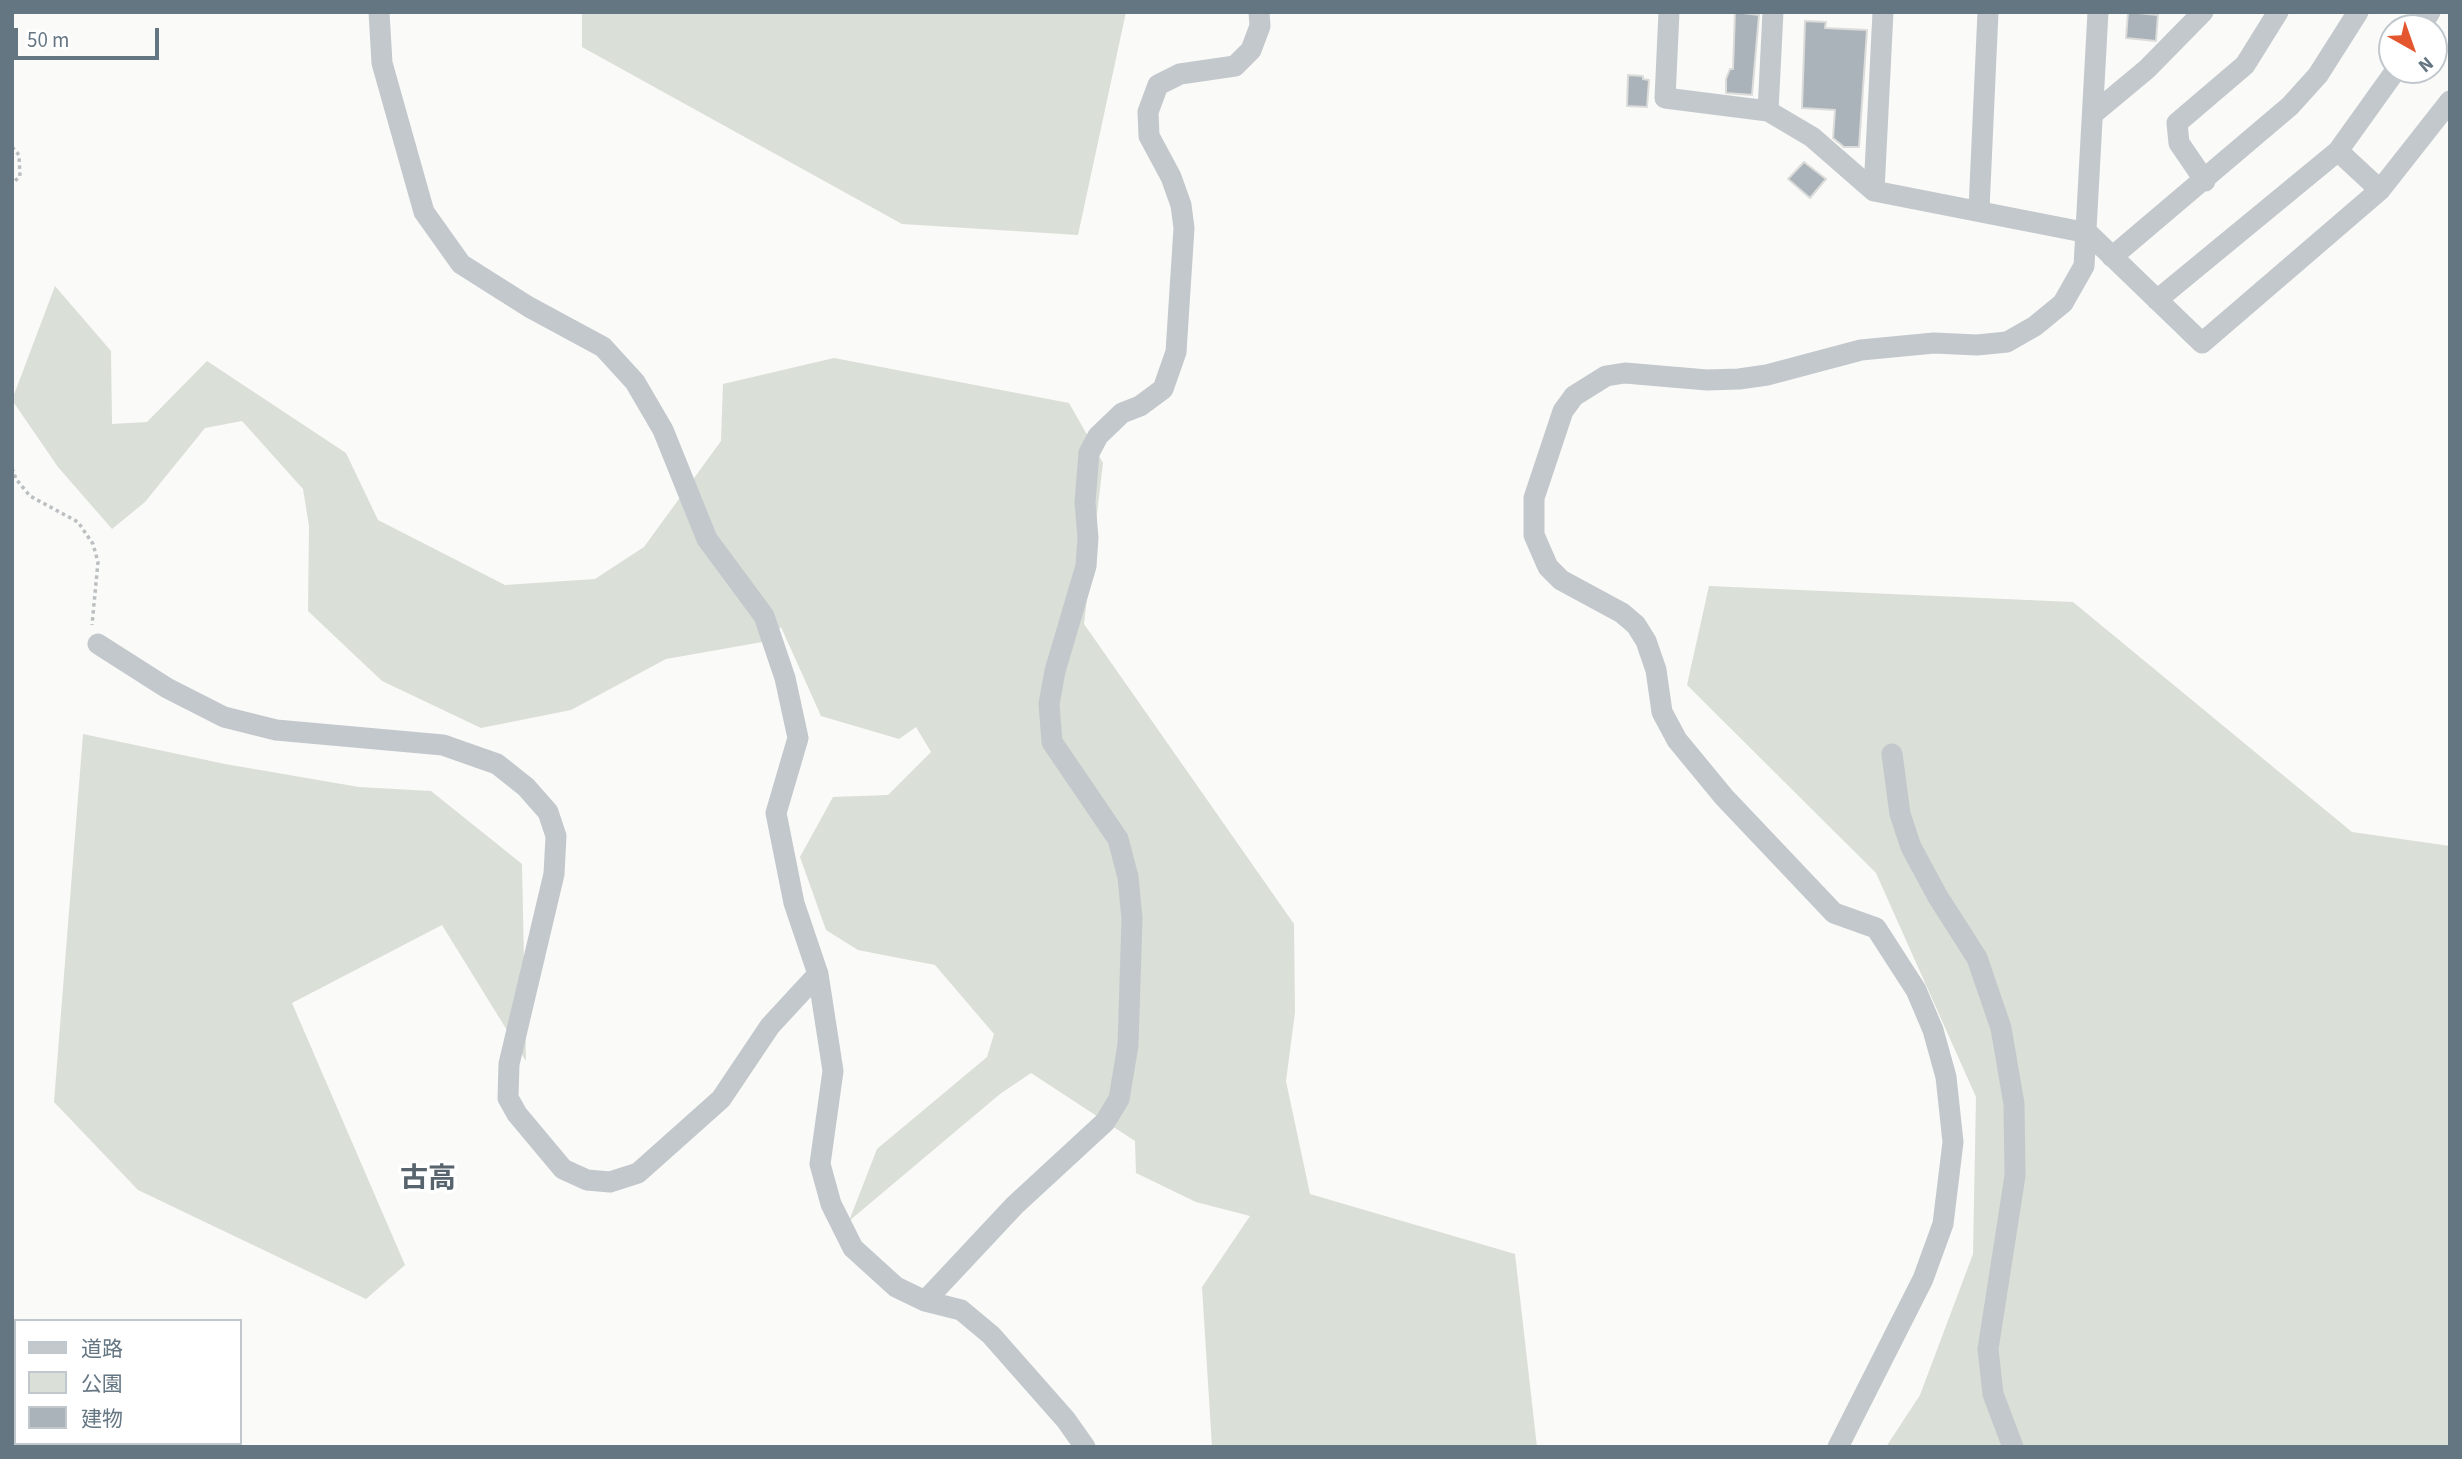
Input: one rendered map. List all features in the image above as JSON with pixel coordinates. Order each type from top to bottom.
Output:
[{"type":"street","points":[[379,12],[382,63],[424,212],[461,264],[529,307],[603,347],[635,382],[663,430],[707,539],[764,616],[785,678],[798,738],[776,813],[794,903],[818,974],[833,1071],[820,1164],[831,1204],[853,1248],[871,1267],[896,1287],[925,1301],[961,1310],[991,1335],[1066,1420],[1085,1447]]},
{"type":"street","points":[[925,1301],[1015,1205],[1105,1122],[1119,1099],[1128,1045],[1132,919],[1128,877],[1118,839],[1052,742],[1049,704],[1055,671],[1086,566],[1088,538],[1085,502],[1089,453],[1098,436],[1122,413],[1140,406],[1163,389],[1175,352],[1184,228],[1181,205],[1171,177],[1149,136],[1148,113],[1158,85],[1180,74],[1236,66],[1251,50],[1260,26],[1259,12]]},
{"type":"street","points":[[1669,12],[1665,98],[1768,111],[1812,137],[1874,191],[1979,209],[2088,233],[2202,343],[2380,190],[2450,101]]},
{"type":"street","points":[[1768,111],[1773,12]]},
{"type":"street","points":[[1874,191],[1883,12]]},
{"type":"street","points":[[1979,209],[1988,12]]},
{"type":"street","points":[[1838,1447],[1927,1268],[1943,1224],[1953,1142],[1946,1077],[1933,1030],[1916,990],[1876,928],[1834,913],[1724,797],[1677,740],[1662,712],[1656,670],[1636,625],[1622,613],[1561,580],[1548,567],[1534,535],[1534,498],[1555,429],[1574,396],[1588,385],[1615,374],[1739,379],[1768,375],[1861,350],[1934,343],[1977,345],[2007,342],[2035,326],[2063,303],[2084,266],[2088,233],[2098,12]]},
{"type":"street","points":[[2093,114],[2147,69],[2203,12]]},
{"type":"street","points":[[2205,181],[2179,143],[2177,123],[2245,65],[2278,12]]},
{"type":"street","points":[[2112,257],[2205,181],[2290,106],[2318,75],[2358,12]]},
{"type":"street","points":[[2157,300],[2338,151],[2386,84]]},
{"type":"street","points":[[2338,151],[2380,190]]},
{"type":"street","points":[[99,643],[167,688],[224,717],[276,730],[443,745],[497,764],[526,787],[548,812],[556,836],[554,874],[509,1064],[508,1098],[517,1114],[563,1169],[587,1180],[610,1182],[638,1173],[721,1099],[770,1026],[818,974]]},
{"type":"street","points":[[1892,754],[1900,814],[1911,848],[1938,897],[1978,958],[2001,1028],[2014,1104],[2015,1176],[1988,1349],[1993,1394],[2013,1447]]},
{"type":"path","points":[[12,147],[19,155],[20,176],[12,184]]},
{"type":"path","points":[[12,361],[15,368],[12,385]]},
{"type":"path","points":[[12,468],[16,479],[30,496],[78,522],[93,544],[98,562],[92,628],[99,643]]},
{"type":"green space","points":[[582,12],[1126,12],[1078,235],[902,224],[582,47]]},
{"type":"green space","points":[[55,286],[111,351],[112,424],[147,422],[207,361],[346,453],[378,520],[505,585],[595,579],[644,547],[721,441],[723,384],[834,358],[1069,403],[1103,463],[1084,624],[1294,924],[1295,1012],[1286,1081],[1310,1194],[1515,1254],[1537,1447],[1212,1447],[1202,1287],[1250,1216],[1196,1202],[1136,1173],[1135,1141],[1031,1073],[1000,1094],[849,1221],[877,1149],[987,1057],[994,1034],[935,965],[858,950],[826,930],[800,857],[833,797],[888,795],[931,752],[916,727],[899,739],[821,716],[781,627],[768,641],[666,659],[571,710],[481,728],[382,681],[308,611],[309,526],[303,489],[242,421],[205,428],[145,502],[112,529],[58,467],[12,400]]},
{"type":"green space","points":[[1709,586],[2073,602],[2352,832],[2450,846],[2450,1447],[1886,1447],[1920,1395],[1973,1254],[1976,1097],[1876,873],[1687,685]]},
{"type":"green space","points":[[83,734],[225,764],[359,787],[431,791],[522,864],[526,1061],[442,925],[292,1003],[405,1265],[366,1299],[138,1190],[54,1102]]},
{"type":"building","points":[[1735,12],[1759,15],[1752,95],[1726,93],[1726,79],[1730,69],[1733,69]]},
{"type":"building","points":[[2128,12],[2158,15],[2156,41],[2126,38]]},
{"type":"building","points":[[1805,21],[1826,22],[1825,28],[1867,30],[1859,147],[1844,147],[1833,138],[1835,110],[1802,108]]},
{"type":"building","points":[[1628,75],[1643,76],[1643,79],[1649,80],[1647,107],[1627,106]]},
{"type":"building","points":[[1804,162],[1826,179],[1810,198],[1788,179]]},
{"type":"district","name":"古高","points":[[428,1181]]}]
